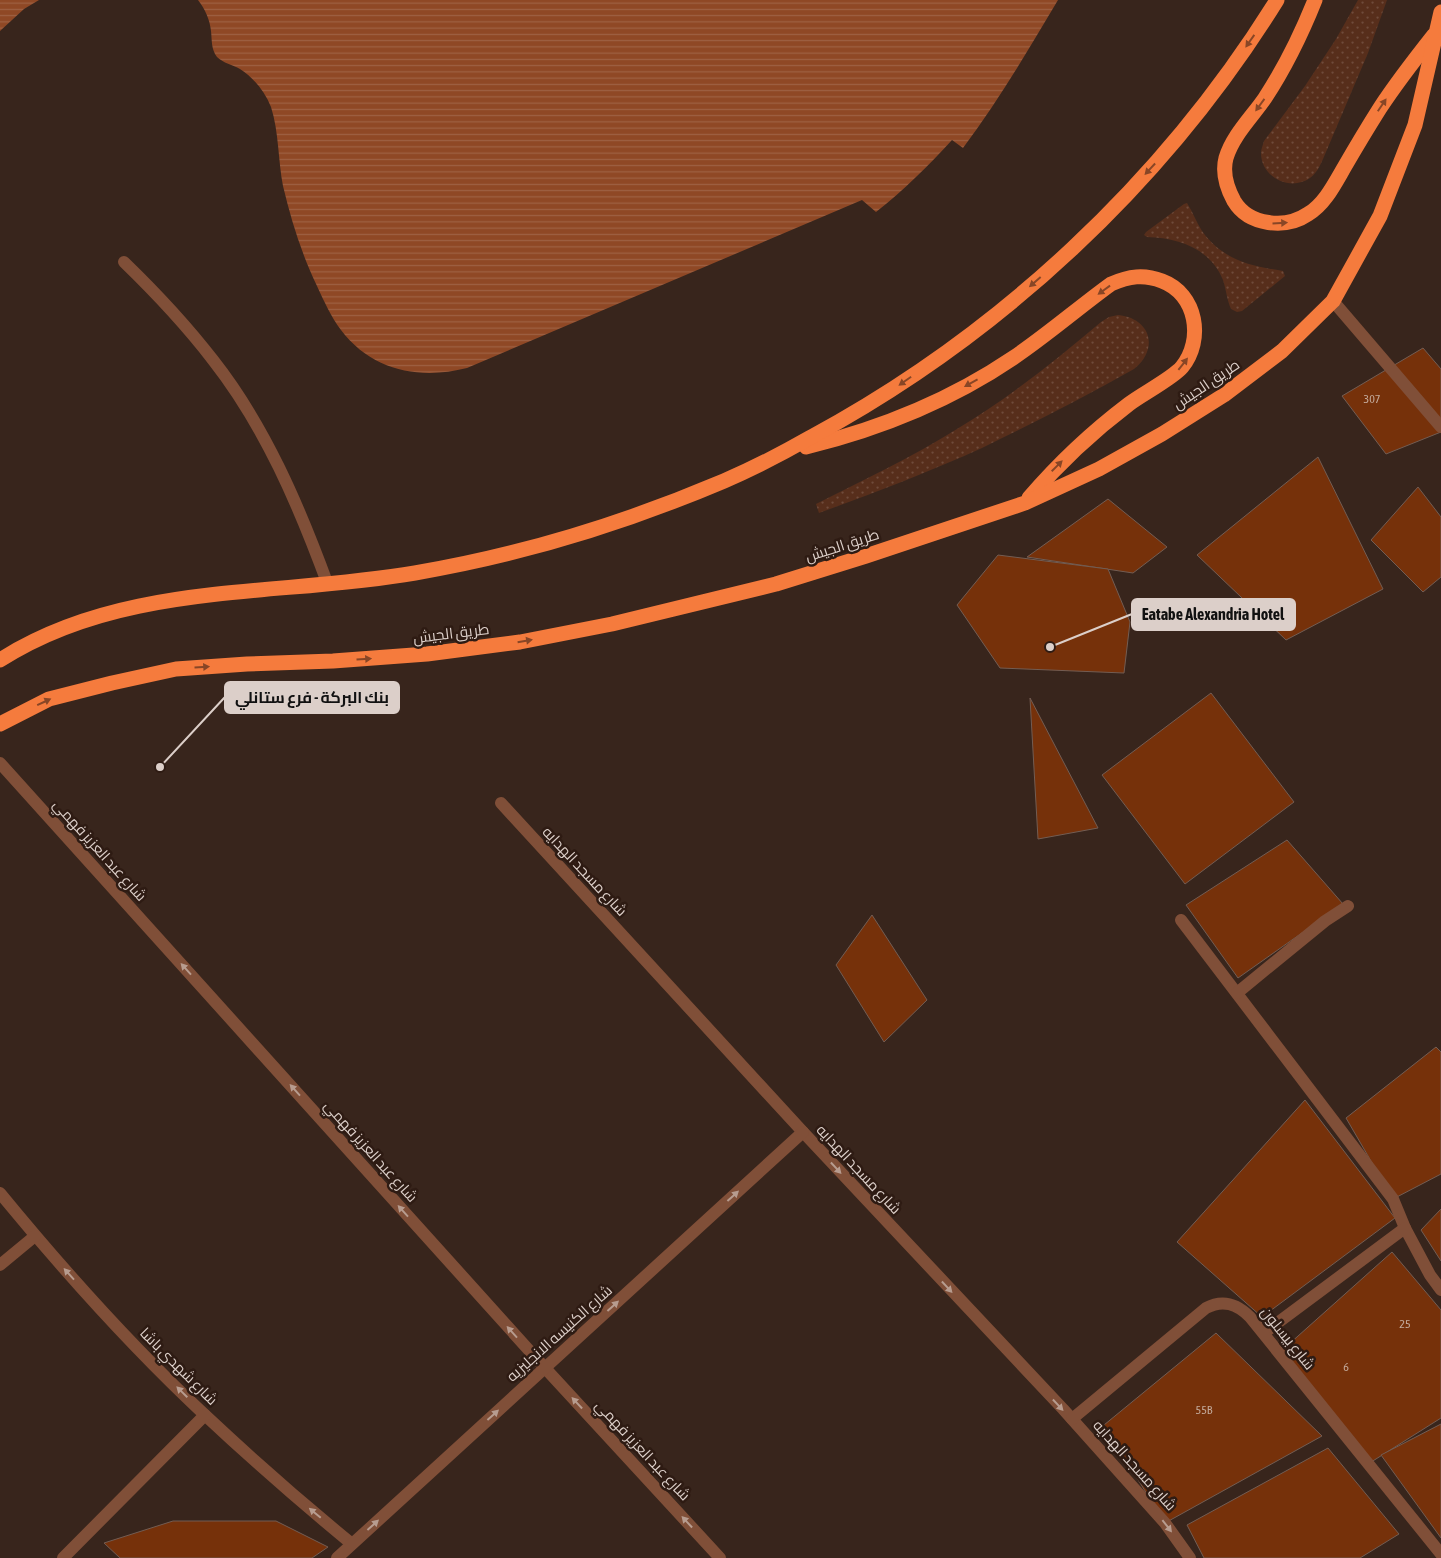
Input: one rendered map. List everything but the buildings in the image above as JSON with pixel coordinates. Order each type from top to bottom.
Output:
[{"type":"highway","points":[[0,660],[17,649],[89,618],[163,600],[328,585],[414,573],[500,556],[584,532],[666,504],[726,480],[785,452],[842,421],[897,386],[968,337],[1042,276],[1098,224],[1157,161],[1212,94],[1277,0]]},
{"type":"highway","points":[[1315,0],[1302,34],[1284,68],[1232,144],[1226,159],[1225,175],[1228,191],[1236,205],[1248,215],[1263,222],[1279,224],[1295,221],[1309,214],[1321,203],[1332,188],[1380,107],[1408,68],[1439,33]]},
{"type":"highway","name":"طريق الجيش","points":[[0,724],[49,700],[112,683],[176,669],[427,654],[520,642],[612,624],[776,584],[866,556],[1025,503],[1099,469],[1162,434],[1224,395],[1282,351],[1333,301],[1380,216],[1415,125],[1439,33],[1441,12]]},
{"type":"highway","points":[[785,452],[833,440],[880,425],[970,384],[1012,359],[1105,289],[1124,278],[1139,276],[1166,282],[1178,291],[1187,302],[1193,315],[1195,336],[1189,357],[1181,369],[1131,403],[1074,449],[1025,503]]},
{"type":"street","points":[[124,262],[172,309],[214,361],[252,417],[284,476],[311,538],[328,585]]},
{"type":"street","points":[[1333,301],[1441,427]]},
{"type":"street","name":"شارع عبد العزيز فهمي","points":[[0,763],[545,1368],[720,1558]]},
{"type":"street","name":"شارع مسجد الهدايه","points":[[501,803],[803,1132],[1072,1420],[1165,1523],[1190,1558]]},
{"type":"street","points":[[1237,992],[1325,921],[1348,906]]},
{"type":"street","points":[[1181,920],[1393,1199],[1405,1228],[1430,1275],[1441,1290]]},
{"type":"street","name":"شارع الكنيسه الانجليزيه","points":[[337,1558],[803,1132]]},
{"type":"street","name":"شارع شهدي باشا","points":[[0,1193],[35,1236],[146,1357],[205,1415],[277,1481],[352,1544]]},
{"type":"street","points":[[1264,1333],[1405,1228]]},
{"type":"street","points":[[0,1264],[35,1236]]},
{"type":"street","name":"شارع بيسلون","points":[[1072,1420],[1206,1308],[1222,1302],[1238,1307],[1264,1333],[1441,1554]]},
{"type":"street","points":[[63,1558],[205,1415]]},
{"type":"shaded area","points":[[0,0],[39,0],[24,9],[0,31]]},
{"type":"shaded area","points":[[198,0],[1058,0],[1001,94],[963,148],[952,140],[916,178],[876,212],[862,200],[467,368],[432,373],[398,369],[367,355],[353,344],[334,320],[312,274],[293,224],[281,176],[276,126],[271,107],[266,96],[250,77],[240,69],[217,57],[213,48],[208,19]]},
{"type":"shaded area","points":[[1358,0],[1387,0],[1368,53],[1322,162],[1318,170],[1310,178],[1302,182],[1286,183],[1278,180],[1271,175],[1262,162],[1261,152],[1264,141],[1305,86],[1336,39]]},
{"type":"shaded area","points":[[1187,203],[1202,231],[1219,249],[1248,264],[1283,271],[1285,276],[1242,311],[1237,312],[1231,309],[1223,280],[1210,260],[1192,247],[1144,235]]},
{"type":"shaded area","points":[[1118,315],[1129,317],[1138,322],[1148,335],[1147,352],[1134,369],[1059,410],[982,448],[901,482],[819,513],[816,504],[905,459],[976,417],[1031,378],[1101,322],[1109,317]]},
{"type":"place","name":"Eatabe Alexandria Hotel","points":[[1050,647]]},
{"type":"place","name":"بنك البركة - فرع ستانلي","points":[[160,767]]}]
